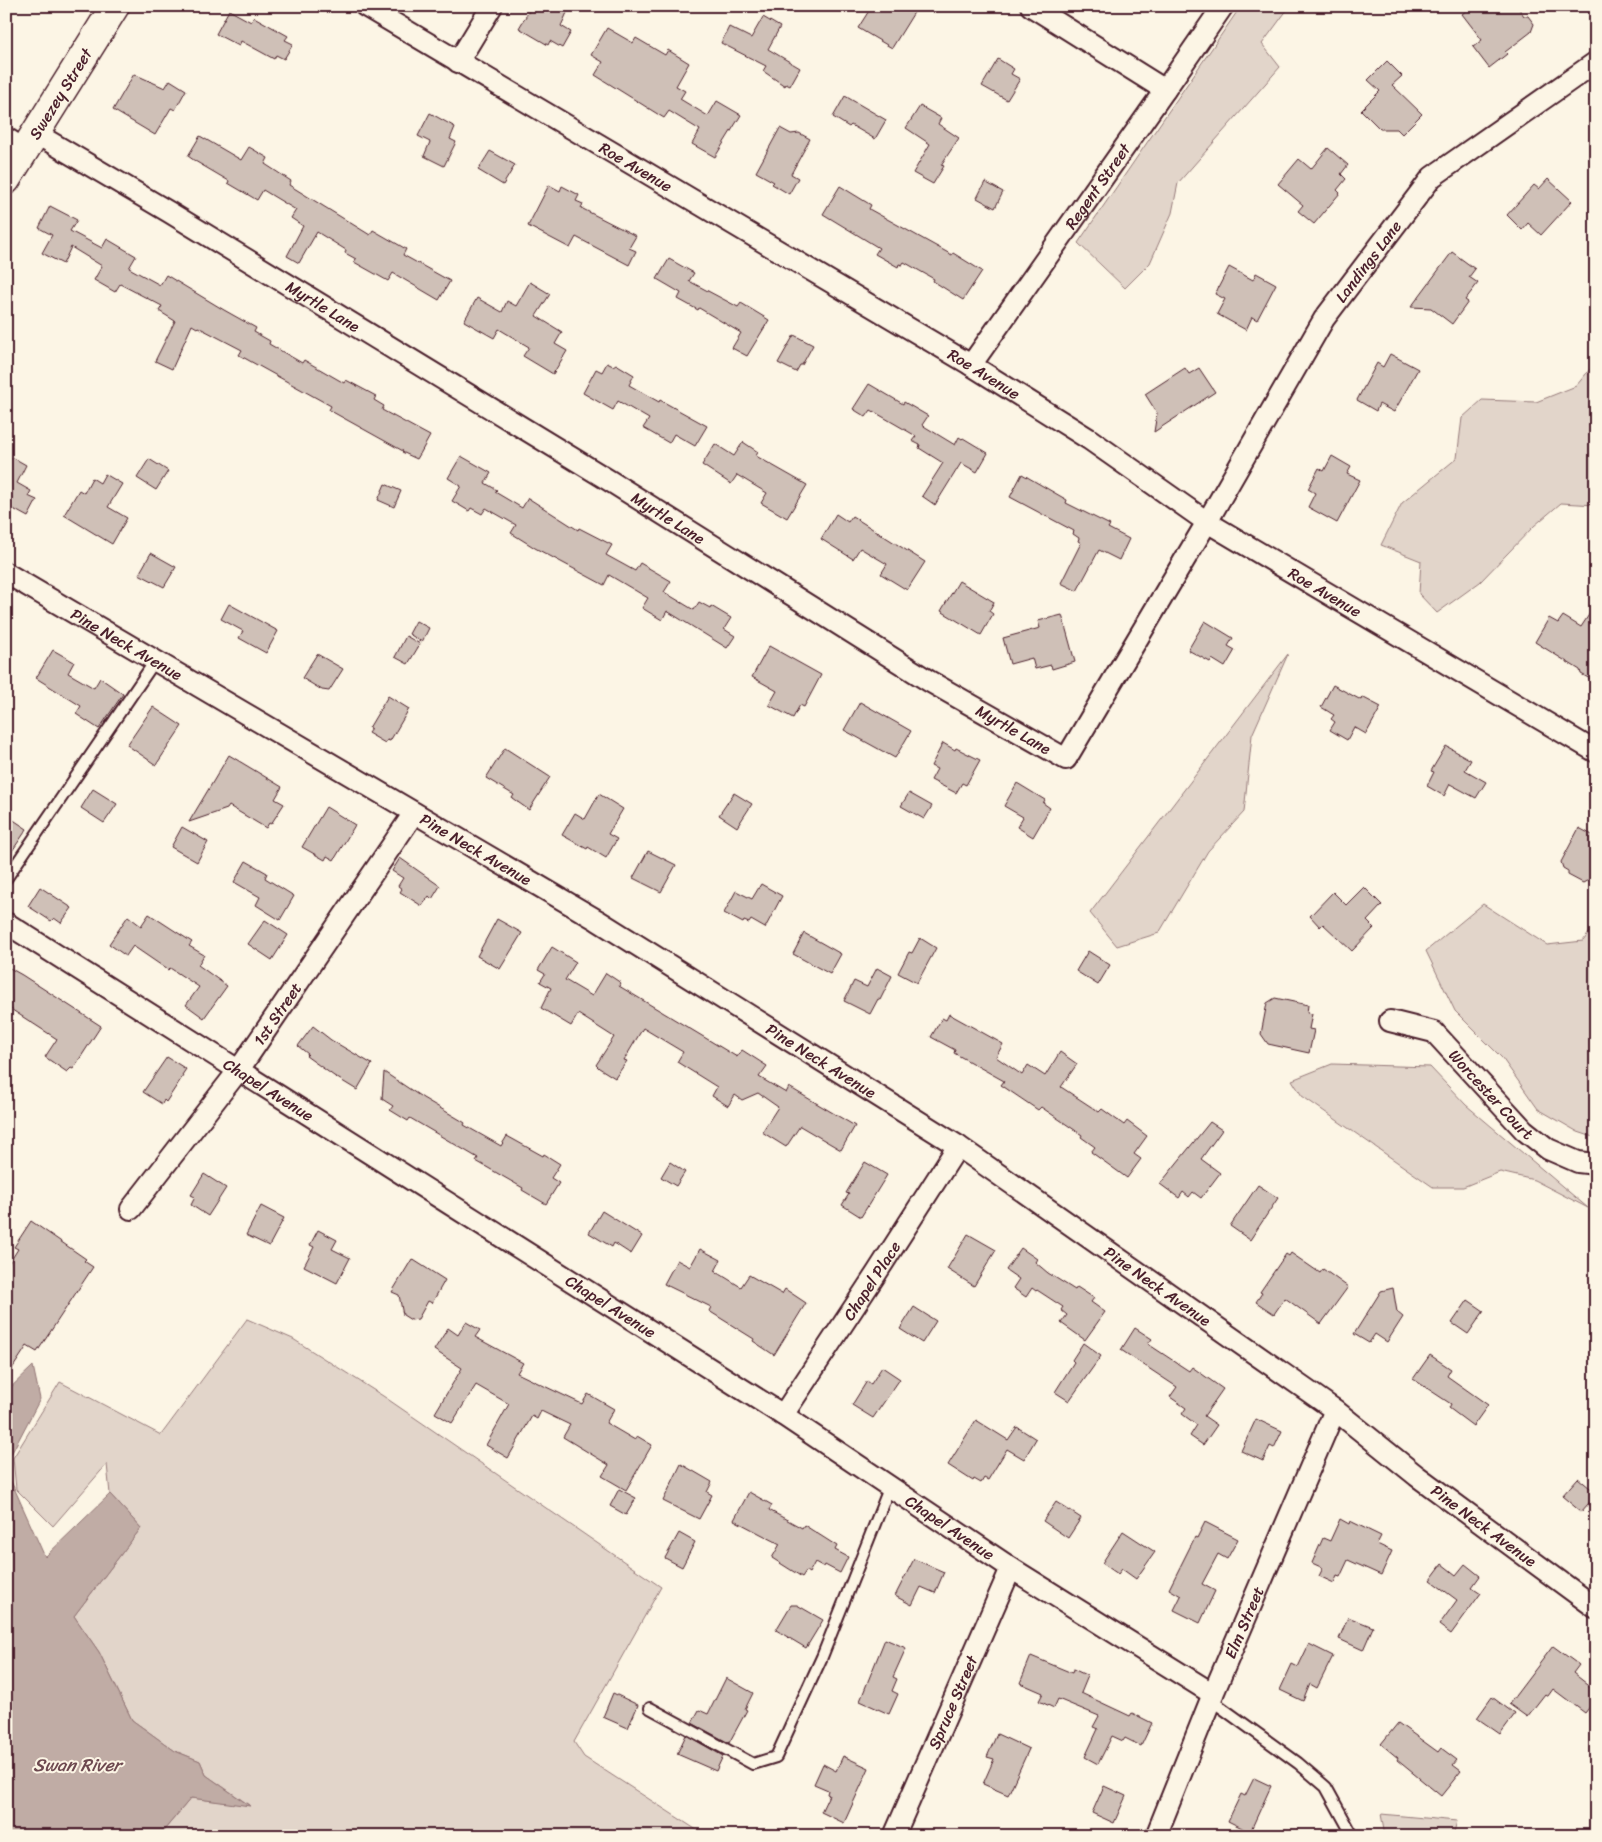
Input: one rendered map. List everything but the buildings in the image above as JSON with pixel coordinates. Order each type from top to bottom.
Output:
[{"type":"street","name":"Swezey Street","points":[[6,180],[22,140],[115,6]]},
{"type":"street","name":"Roe Avenue","points":[[365,6],[971,365],[1088,439],[1207,522],[1596,752]]},
{"type":"street","points":[[458,62],[492,6]]},
{"type":"street","points":[[1032,6],[1165,90]]},
{"type":"street","name":"Regent Street","points":[[971,365],[1223,6]]},
{"type":"street","name":"Landings Lane","points":[[1207,522],[1324,319],[1432,177],[1596,62]]},
{"type":"street","name":"Myrtle Lane","points":[[22,140],[178,217],[601,476],[929,680],[1066,759],[1207,522]]},
{"type":"street","name":"Pine Neck Avenue","points":[[6,573],[597,920],[958,1146],[1335,1410],[1417,1476],[1596,1608]]},
{"type":"street","name":"1st Street","points":[[131,1209],[238,1071],[414,813]]},
{"type":"street","name":"Chapel Avenue","points":[[6,923],[783,1415],[1011,1568],[1212,1697]]},
{"type":"street","name":"Worcester Court","points":[[1390,1021],[1434,1032],[1530,1134],[1548,1149],[1578,1162],[1596,1164]]},
{"type":"street","name":"Chapel Place","points":[[783,1415],[958,1146]]},
{"type":"street","name":"Elm Street","points":[[1156,1836],[1212,1697],[1335,1410]]},
{"type":"street","name":"Spruce Street","points":[[894,1836],[1011,1568]]},
{"type":"lane","points":[[6,879],[155,661]]},
{"type":"lane","points":[[650,1708],[752,1764],[776,1757],[822,1658],[890,1486]]},
{"type":"lane","points":[[1212,1697],[1326,1787],[1353,1836]]},
{"type":"shaded area","points":[[1241,6],[1290,6],[1262,44],[1280,67],[1178,183],[1172,213],[1150,263],[1125,288],[1078,243]]},
{"type":"shaded area","points":[[1596,362],[1596,505],[1561,503],[1534,526],[1480,582],[1437,613],[1419,594],[1421,561],[1381,545],[1402,503],[1457,458],[1462,418],[1482,400],[1536,402],[1576,386]]},
{"type":"shaded area","points":[[1288,654],[1252,735],[1244,812],[1208,851],[1159,933],[1117,946],[1090,913]]},
{"type":"shaded area","points":[[1483,904],[1547,945],[1583,941],[1596,924],[1596,1138],[1578,1132],[1538,1109],[1502,1058],[1455,1011],[1426,951]]},
{"type":"shaded area","points":[[1332,1064],[1430,1067],[1466,1105],[1588,1208],[1534,1180],[1500,1172],[1463,1187],[1433,1187],[1302,1096],[1292,1080]]},
{"type":"shaded area","points":[[247,1319],[293,1339],[383,1396],[661,1587],[574,1742],[584,1757],[706,1836],[159,1836],[191,1798],[249,1805],[206,1775],[200,1761],[175,1751],[132,1720],[99,1652],[74,1616],[141,1528],[110,1494],[107,1464],[53,1526],[16,1489],[13,1458],[60,1382],[161,1435]]},
{"type":"shaded area","points":[[1381,1814],[1457,1821],[1453,1836],[1385,1836]]},
{"type":"water","points":[[33,1366],[40,1399],[6,1464],[6,1392]]},
{"type":"water","name":"Swan River","points":[[6,1470],[45,1557],[110,1494],[141,1528],[74,1616],[99,1652],[132,1720],[175,1751],[200,1761],[206,1775],[250,1806],[191,1798],[159,1836],[6,1836]]}]
